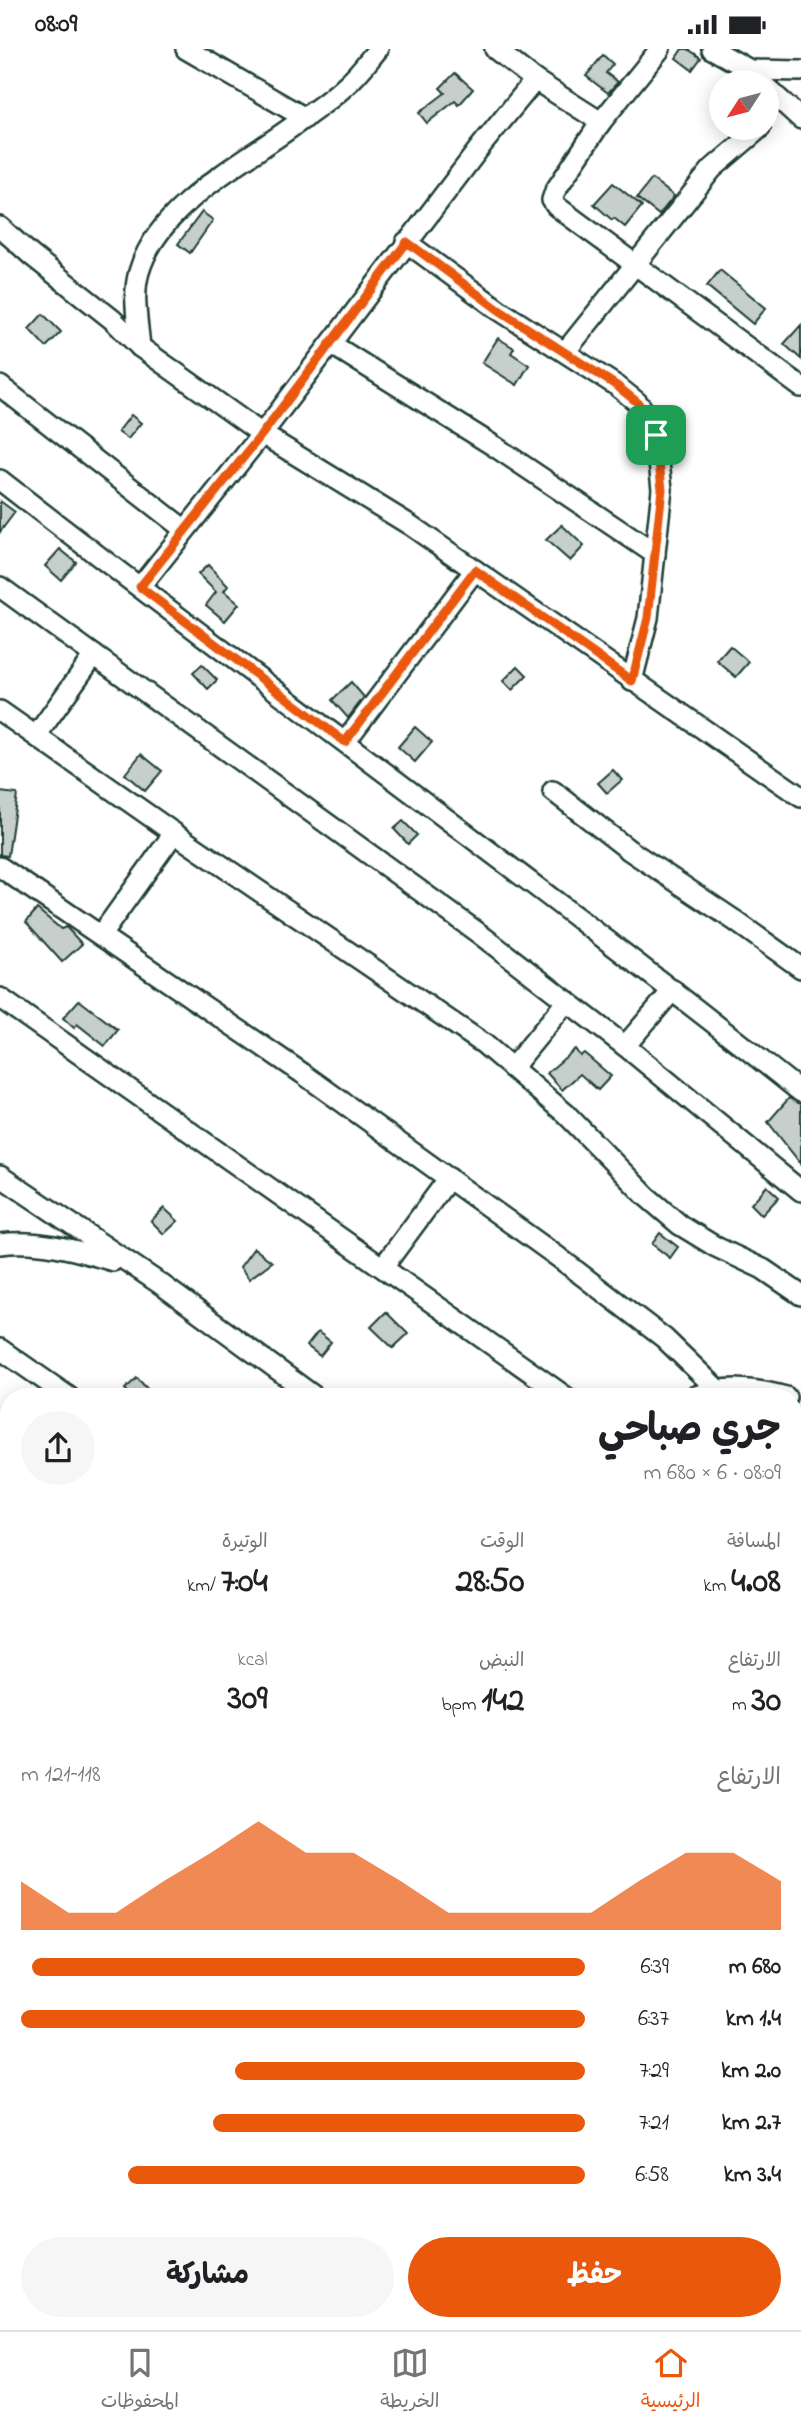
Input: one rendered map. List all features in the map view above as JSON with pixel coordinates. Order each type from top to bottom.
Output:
[{"type":"street","points":[[186,49],[305,118]]},
{"type":"street","points":[[140,347],[136,297],[139,272],[155,240],[176,211],[347,85],[378,49]]},
{"type":"street","points":[[495,49],[536,80],[601,122]]},
{"type":"street","points":[[660,49],[601,122],[555,191],[552,201],[635,266],[801,387]]},
{"type":"street","points":[[712,49],[746,70]]},
{"type":"street","points":[[779,73],[801,71]]},
{"type":"street","points":[[140,587],[536,80]]},
{"type":"street","points":[[779,99],[794,113]]},
{"type":"street","points":[[565,352],[712,169],[746,140]]},
{"type":"street","points":[[0,227],[113,320],[140,347],[262,434],[410,525],[801,797]]},
{"type":"street","points":[[407,242],[499,310],[617,386],[637,402],[649,418],[656,435],[662,489],[648,618],[632,681]]},
{"type":"street","points":[[331,344],[494,446],[655,554]]},
{"type":"street","points":[[0,386],[185,530]]},
{"type":"street","points":[[0,479],[673,990],[801,1092]]},
{"type":"street","points":[[345,742],[475,570]]},
{"type":"street","points":[[0,587],[344,835],[567,1001],[801,1192]]},
{"type":"street","points":[[36,736],[94,655]]},
{"type":"street","points":[[0,711],[174,833],[443,1015],[566,1114],[646,1196],[680,1225],[716,1247],[763,1269],[801,1295]]},
{"type":"street","points":[[553,791],[629,850],[801,968]]},
{"type":"street","points":[[101,935],[174,833]]},
{"type":"street","points":[[0,867],[302,1073],[449,1178],[628,1309],[716,1388]]},
{"type":"street","points":[[625,1046],[673,990]]},
{"type":"street","points":[[0,998],[553,1388]]},
{"type":"street","points":[[512,1068],[567,1001]]},
{"type":"street","points":[[0,1177],[173,1293],[303,1388]]},
{"type":"street","points":[[383,1267],[449,1178]]},
{"type":"street","points":[[0,1244],[34,1243],[61,1247],[131,1266]]},
{"type":"street","points":[[0,1349],[56,1388]]},
{"type":"building","points":[[682,49],[688,49],[701,58],[692,70],[676,58]]},
{"type":"building","points":[[603,55],[613,64],[606,73],[618,82],[608,93],[586,76]]},
{"type":"building","points":[[455,73],[473,89],[459,105],[455,101],[427,123],[419,113],[445,93],[440,88]]},
{"type":"building","points":[[652,179],[674,196],[659,215],[637,198]]},
{"type":"building","points":[[613,183],[642,206],[625,227],[614,218],[612,220],[594,204]]},
{"type":"building","points":[[202,212],[213,220],[190,253],[178,244]]},
{"type":"building","points":[[720,270],[766,308],[753,324],[707,286]]},
{"type":"building","points":[[43,314],[61,332],[46,347],[29,329]]},
{"type":"building","points":[[801,325],[801,359],[784,344]]},
{"type":"building","points":[[498,338],[514,348],[511,353],[529,365],[517,385],[482,363]]},
{"type":"building","points":[[131,415],[141,423],[128,439],[118,432]]},
{"type":"building","points":[[0,501],[15,512],[0,532]]},
{"type":"building","points":[[562,525],[584,546],[570,561],[546,540]]},
{"type":"building","points":[[60,549],[76,562],[61,580],[45,566]]},
{"type":"building","points":[[208,565],[228,586],[224,591],[239,604],[225,621],[206,605],[216,592],[198,574]]},
{"type":"building","points":[[730,646],[749,662],[736,677],[717,661]]},
{"type":"building","points":[[202,665],[217,680],[208,689],[193,673]]},
{"type":"building","points":[[518,666],[527,675],[512,690],[503,681]]},
{"type":"building","points":[[351,682],[364,697],[348,718],[332,700]]},
{"type":"building","points":[[415,727],[432,742],[415,762],[398,747]]},
{"type":"building","points":[[141,754],[162,771],[145,791],[125,774]]},
{"type":"building","points":[[613,770],[622,780],[607,793],[598,783]]},
{"type":"building","points":[[0,792],[17,794],[8,856],[0,855]]},
{"type":"building","points":[[403,821],[417,835],[408,844],[394,829]]},
{"type":"building","points":[[37,909],[61,929],[66,927],[82,944],[62,962],[26,922]]},
{"type":"building","points":[[79,1000],[118,1030],[105,1046],[77,1024],[74,1028],[63,1018]]},
{"type":"building","points":[[575,1049],[580,1056],[584,1053],[611,1076],[598,1090],[580,1074],[562,1090],[547,1073]]},
{"type":"building","points":[[789,1098],[801,1104],[801,1164],[768,1122]]},
{"type":"building","points":[[767,1186],[779,1197],[762,1215],[751,1204]]},
{"type":"building","points":[[164,1208],[178,1221],[164,1234],[151,1221]]},
{"type":"building","points":[[660,1233],[678,1247],[670,1258],[652,1244]]},
{"type":"building","points":[[254,1248],[272,1262],[249,1279],[240,1267]]},
{"type":"building","points":[[386,1312],[408,1334],[393,1348],[371,1327]]},
{"type":"building","points":[[318,1332],[331,1342],[320,1356],[307,1346]]},
{"type":"building","points":[[137,1378],[146,1388],[126,1388]]},
{"type":"route","points":[[407,242],[499,310],[617,386],[637,402],[649,418],[656,435],[662,489],[659,523],[648,618],[632,681],[475,570],[345,742],[140,587],[262,434],[407,242]]}]
